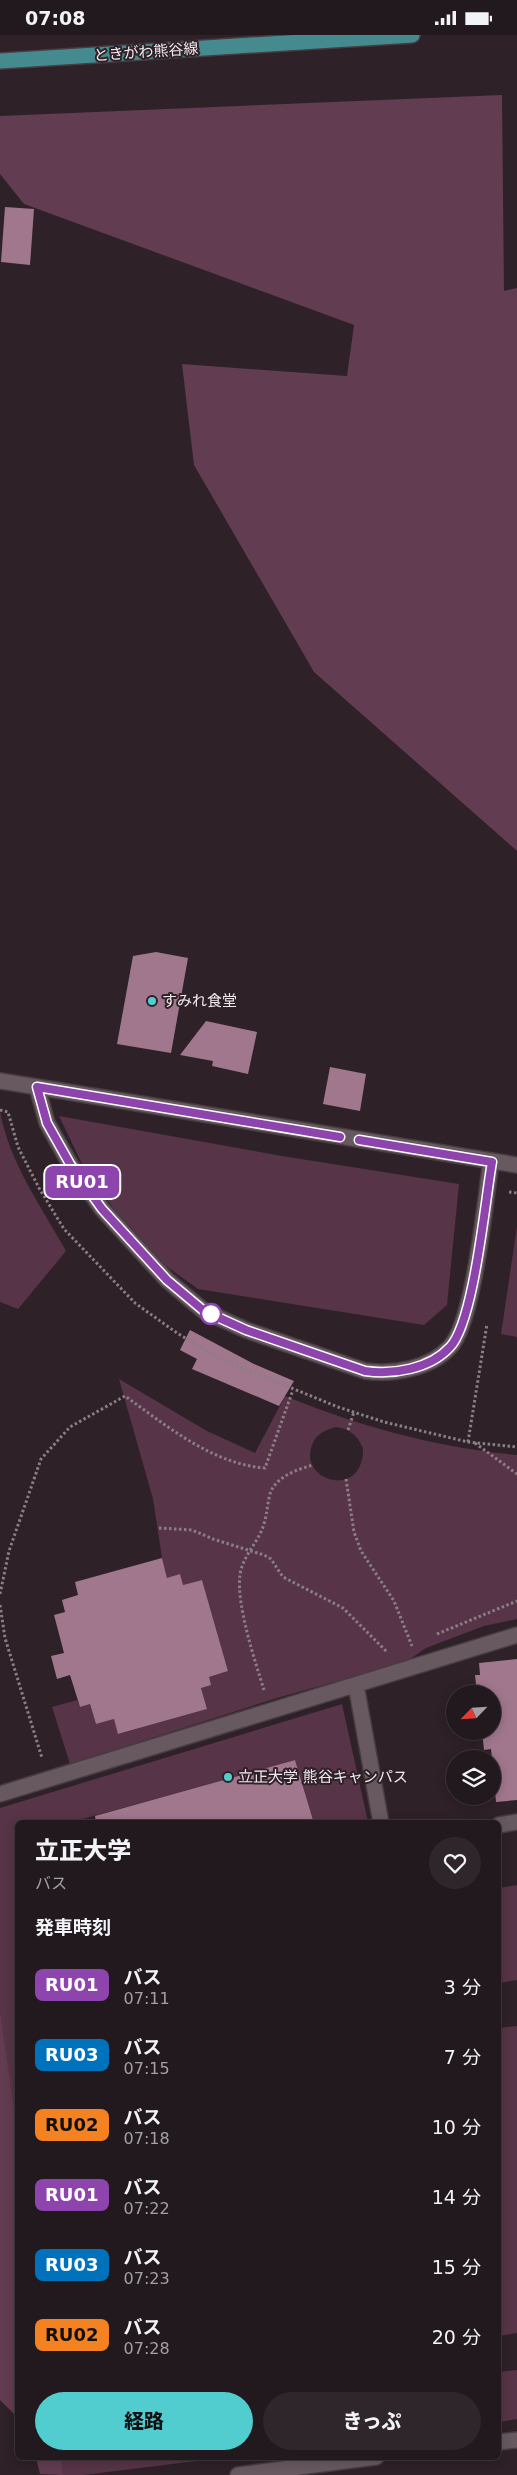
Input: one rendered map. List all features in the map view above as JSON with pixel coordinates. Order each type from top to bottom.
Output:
[{"type":"main road","name":"ときがわ熊谷線","points":[[0,61],[412,35]]},
{"type":"street","points":[[0,1081],[517,1165]]},
{"type":"street","points":[[37,1087],[47,1123],[70,1164],[102,1209],[167,1280],[204,1311],[246,1330],[365,1371],[384,1373],[418,1367],[449,1348],[461,1332],[469,1304],[492,1162]]},
{"type":"street","points":[[0,1794],[517,1635]]},
{"type":"street","points":[[356,1685],[380,1820]]},
{"type":"street","points":[[501,1825],[517,1822]]},
{"type":"street","points":[[501,2442],[517,2440]]},
{"type":"street","points":[[238,2475],[353,2460]]},
{"type":"path","points":[[0,1594],[9,1551],[41,1459],[70,1427],[125,1396],[165,1425],[216,1457],[265,1468],[294,1390]]},
{"type":"path","points":[[348,1431],[354,1412]]},
{"type":"path","points":[[475,1443],[517,1474]]},
{"type":"path","points":[[271,1711],[242,1606],[240,1575],[249,1551],[263,1527],[271,1492],[277,1482],[299,1469],[313,1465]]},
{"type":"path","points":[[346,1479],[354,1532],[361,1551],[394,1601],[414,1649],[421,1644]]},
{"type":"path","points":[[158,1528],[192,1530],[270,1559],[283,1577],[343,1608],[383,1647],[401,1670]]},
{"type":"path","points":[[436,1635],[517,1601]]},
{"type":"path","points":[[0,1605],[5,1638],[49,1780]]},
{"type":"shaded area","points":[[502,95],[504,291],[517,288],[517,851],[314,672],[194,465],[182,364],[347,376],[354,325],[24,204],[0,174],[0,116]]},
{"type":"shaded area","points":[[0,1111],[4,1130],[18,1166],[66,1251],[18,1309],[0,1302]]},
{"type":"shaded area","points":[[59,1116],[282,1156],[459,1184],[447,1305],[424,1325],[198,1289],[166,1266],[127,1227],[84,1168]]},
{"type":"shaded area","points":[[517,1226],[517,1337],[501,1334]]},
{"type":"shaded area","points":[[119,1379],[207,1431],[255,1453],[285,1396],[341,1417],[399,1434],[458,1447],[517,1455],[517,1619],[484,1626],[426,1648],[406,1662],[277,1698],[70,1764],[52,1707],[77,1700],[80,1707],[90,1704],[96,1724],[114,1719],[119,1734],[207,1709],[201,1688],[209,1677],[228,1671],[202,1580],[183,1585],[167,1578],[153,1499]],"holes":[[[336,1427],[352,1433],[361,1443],[363,1448],[361,1464],[353,1475],[344,1480],[333,1480],[322,1476],[314,1468],[310,1458],[312,1445],[321,1433]]]},
{"type":"shaded area","points":[[342,1704],[368,1820],[313,1820],[295,1760],[79,1820],[15,1820],[15,2123],[0,2010],[0,1808]]},
{"type":"shaded area","points":[[517,1885],[517,1980],[501,1983],[501,1888]]},
{"type":"shaded area","points":[[0,2010],[15,2117],[15,2415],[0,2400]]},
{"type":"shaded area","points":[[517,2026],[517,2333],[501,2336],[501,2028]]},
{"type":"shaded area","points":[[517,2370],[517,2419],[501,2422],[501,2372]]},
{"type":"shaded area","points":[[36,2460],[61,2460],[63,2475],[40,2474]]},
{"type":"shaded area","points":[[61,2460],[204,2460],[84,2475],[63,2475]]},
{"type":"building","points":[[5,207],[34,209],[30,265],[1,262]]},
{"type":"building","name":"すみれ食堂","points":[[156,952],[188,958],[171,1053],[117,1044],[133,956]]},
{"type":"building","points":[[206,1021],[257,1032],[248,1074],[212,1066],[213,1061],[180,1055]]},
{"type":"building","points":[[330,1067],[366,1074],[360,1111],[323,1104]]},
{"type":"building","points":[[190,1330],[254,1364],[294,1381],[279,1406],[192,1369],[197,1359],[180,1350]]},
{"type":"building","points":[[162,1558],[167,1578],[180,1574],[183,1585],[202,1580],[228,1671],[209,1677],[211,1685],[201,1688],[207,1709],[118,1734],[114,1719],[96,1724],[90,1704],[80,1707],[70,1675],[57,1679],[51,1656],[64,1653],[54,1615],[65,1612],[62,1600],[78,1595],[75,1582]]},
{"type":"building","points":[[517,1659],[517,1800],[501,1802],[501,1750],[484,1750],[483,1740],[501,1740],[501,1685],[476,1685],[475,1675],[480,1675],[479,1663]]},
{"type":"building","points":[[295,1760],[313,1820],[96,1820],[95,1816]]},
{"type":"bus line","name":"RU01","points":[[340,1137],[37,1087],[47,1123],[70,1164],[102,1209],[167,1280],[204,1311],[246,1330],[365,1371],[384,1373],[418,1367],[449,1348],[461,1332],[469,1304],[492,1162],[359,1140]]},
{"type":"place","name":"すみれ食堂","points":[[152,1001]]},
{"type":"place","name":"立正大学 熊谷キャンパス","points":[[228,1777]]}]
